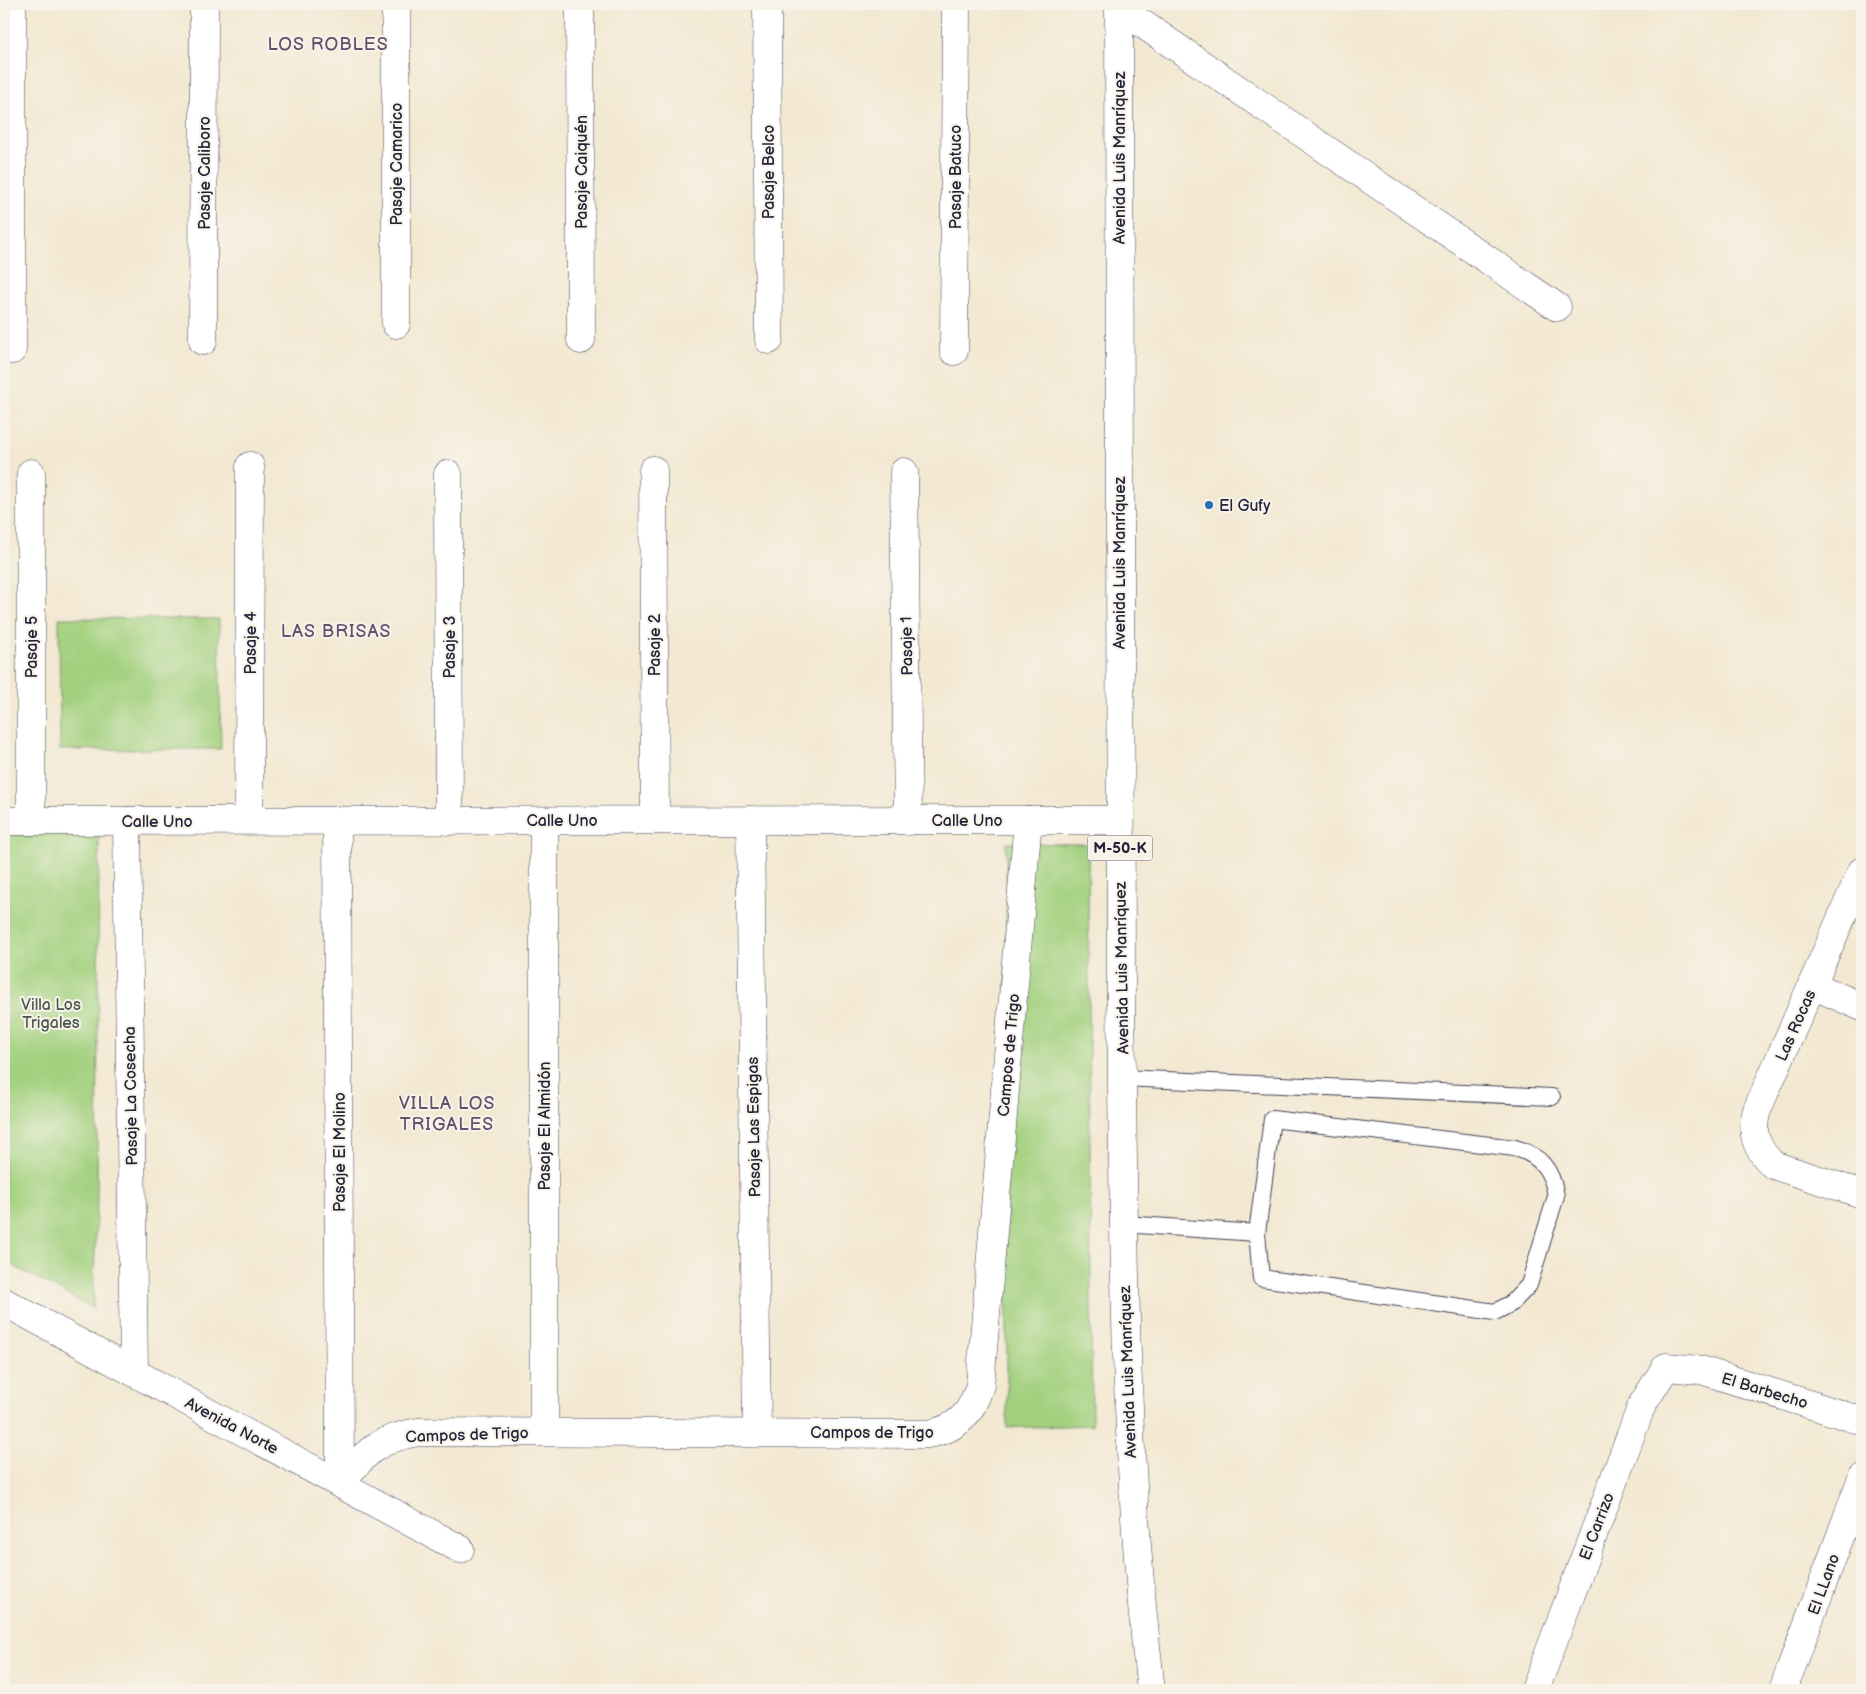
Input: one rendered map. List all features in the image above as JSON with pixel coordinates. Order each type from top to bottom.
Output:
[{"type":"street","points":[[12,4],[12,350]]},
{"type":"street","name":"Pasaje Caliboro","points":[[203,341],[204,4]]},
{"type":"street","name":"Pasaje Camarico","points":[[396,4],[396,324]]},
{"type":"street","name":"Pasaje Caiquén","points":[[580,4],[582,340]]},
{"type":"street","name":"Pasaje Belco","points":[[768,4],[769,340]]},
{"type":"street","name":"Pasaje Batuco","points":[[954,351],[956,4]]},
{"type":"street","points":[[1119,6],[1557,307]]},
{"type":"street","name":"Avenida Luis Manríquez","points":[[1119,6],[1120,820],[1123,1224],[1130,1463],[1151,1690]]},
{"type":"street","name":"Pasaje 4","points":[[249,820],[250,466]]},
{"type":"street","name":"Pasaje 2","points":[[653,470],[654,820]]},
{"type":"street","name":"Pasaje 1","points":[[904,472],[908,821]]},
{"type":"street","name":"Pasaje 5","points":[[31,473],[31,821]]},
{"type":"street","name":"Pasaje 3","points":[[448,474],[450,821]]},
{"type":"street","name":"Calle Uno","points":[[4,820],[1120,820]]},
{"type":"street","name":"Pasaje El Molino","points":[[337,820],[340,1483]]},
{"type":"street","name":"Pasaje Las Espigas","points":[[750,820],[757,1433]]},
{"type":"street","name":"Campos de Trigo","points":[[340,1483],[359,1460],[376,1446],[394,1436],[418,1432],[928,1434],[942,1432],[956,1425],[966,1416],[976,1402],[980,1385],[1028,820]]},
{"type":"street","name":"Pasaje La Cosecha","points":[[127,821],[134,1372]]},
{"type":"street","name":"Pasaje El Almidón","points":[[544,821],[544,1432]]},
{"type":"street","name":"Las Rocas","points":[[1862,871],[1754,1120],[1753,1133],[1762,1155],[1773,1165],[1862,1194]]},
{"type":"street","points":[[1812,984],[1862,1006]]},
{"type":"street","name":"Avenida Norte","points":[[4,1302],[460,1549]]},
{"type":"street","name":"El Barbecho","points":[[1666,1367],[1701,1370],[1862,1420]]},
{"type":"street","name":"El Carrizo","points":[[1535,1690],[1642,1405],[1666,1367]]},
{"type":"street","name":"El LLano","points":[[1783,1690],[1862,1478]]},
{"type":"lane","points":[[1122,1078],[1552,1097]]},
{"type":"lane","points":[[1272,1119],[1515,1148],[1528,1152],[1539,1159],[1548,1169],[1554,1182],[1556,1196],[1553,1210],[1529,1286],[1512,1303],[1495,1312],[1261,1278],[1257,1233],[1272,1119]]},
{"type":"lane","points":[[1123,1224],[1257,1233]]},
{"type":"green space","points":[[59,618],[219,619],[221,749],[60,750]]},
{"type":"green space","name":"Villa Los Trigales","points":[[4,828],[99,829],[97,1197],[93,1308],[4,1261]]},
{"type":"green space","points":[[1006,843],[1088,844],[1092,1425],[1007,1428]]},
{"type":"place","name":"El Gufy","points":[[1209,505]]},
{"type":"district","name":"LOS ROBLES","points":[[328,44]]},
{"type":"district","name":"LAS BRISAS","points":[[336,631]]},
{"type":"district","name":"VILLA LOS TRIGALES","points":[[447,1113]]}]
